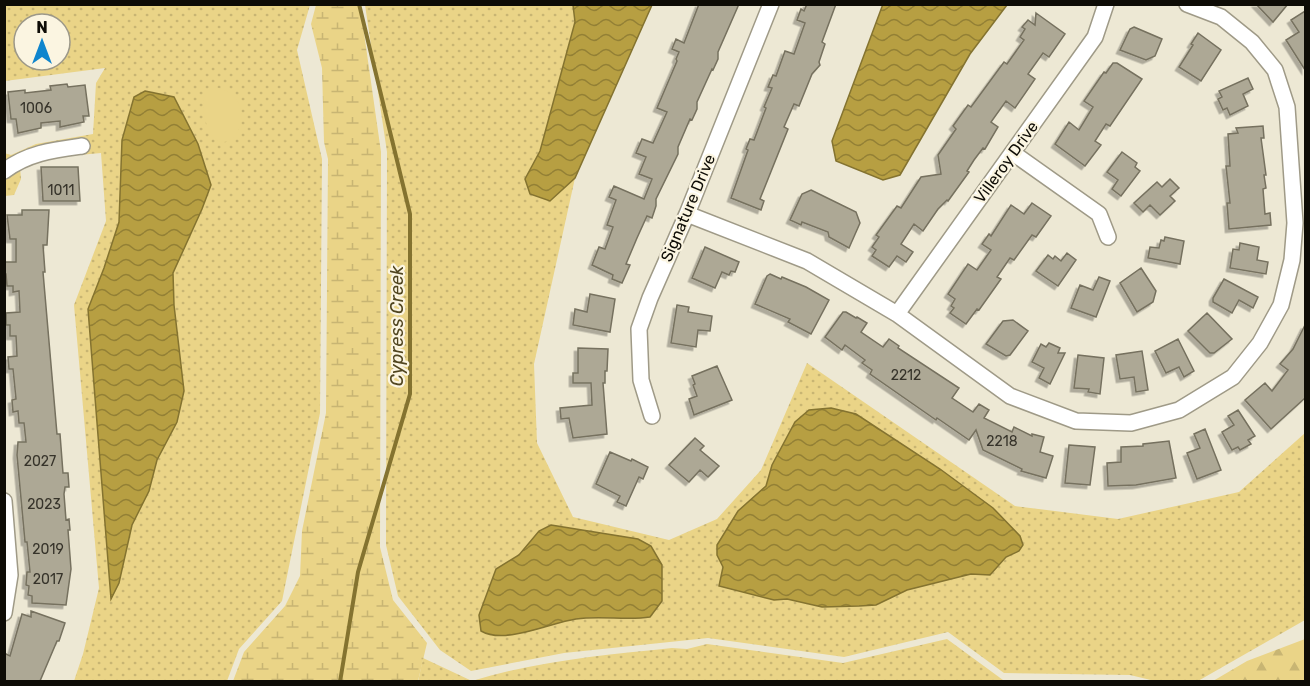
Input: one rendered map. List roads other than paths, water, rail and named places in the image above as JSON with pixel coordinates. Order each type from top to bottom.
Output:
[{"type":"street","name":"Signature Drive","points":[[652,416],[641,380],[639,329],[771,4]]},
{"type":"street","name":"Villeroy Drive","points":[[897,314],[1095,37],[1106,4]]},
{"type":"street","points":[[687,213],[807,261],[897,314],[1010,396],[1076,421],[1131,423],[1179,410],[1233,377],[1260,343],[1281,305],[1293,260],[1294,223],[1287,107],[1275,70],[1252,42],[1221,17],[1186,4]]},
{"type":"street","points":[[4,171],[38,153],[82,146]]},
{"type":"street","points":[[1013,153],[1100,214],[1108,237]]},
{"type":"street","points":[[4,501],[10,574],[4,613]]},
{"type":"water","points":[[883,4],[1007,5],[970,54],[900,175],[883,180],[836,161],[832,141]]},
{"type":"water","points":[[573,5],[652,5],[575,178],[550,201],[530,194],[525,179],[540,151],[575,22]]},
{"type":"water","points":[[145,91],[174,97],[198,144],[211,185],[173,273],[174,305],[184,391],[177,422],[157,460],[149,491],[132,525],[119,583],[111,599],[88,309],[119,222],[122,140],[134,97]]},
{"type":"water","points":[[831,408],[856,414],[940,469],[993,508],[1020,536],[1023,545],[1019,551],[1006,557],[990,575],[971,574],[907,590],[876,605],[822,607],[787,599],[774,600],[719,586],[723,567],[717,555],[717,545],[738,511],[766,486],[772,465],[795,422],[809,410]]},
{"type":"water","points":[[551,525],[638,539],[651,546],[662,565],[662,601],[650,617],[576,619],[502,636],[481,631],[479,615],[496,569],[519,555],[539,531]]},
{"type":"waterway","name":"Cypress Creek","points":[[340,682],[358,572],[410,394],[410,214],[359,4]]}]
